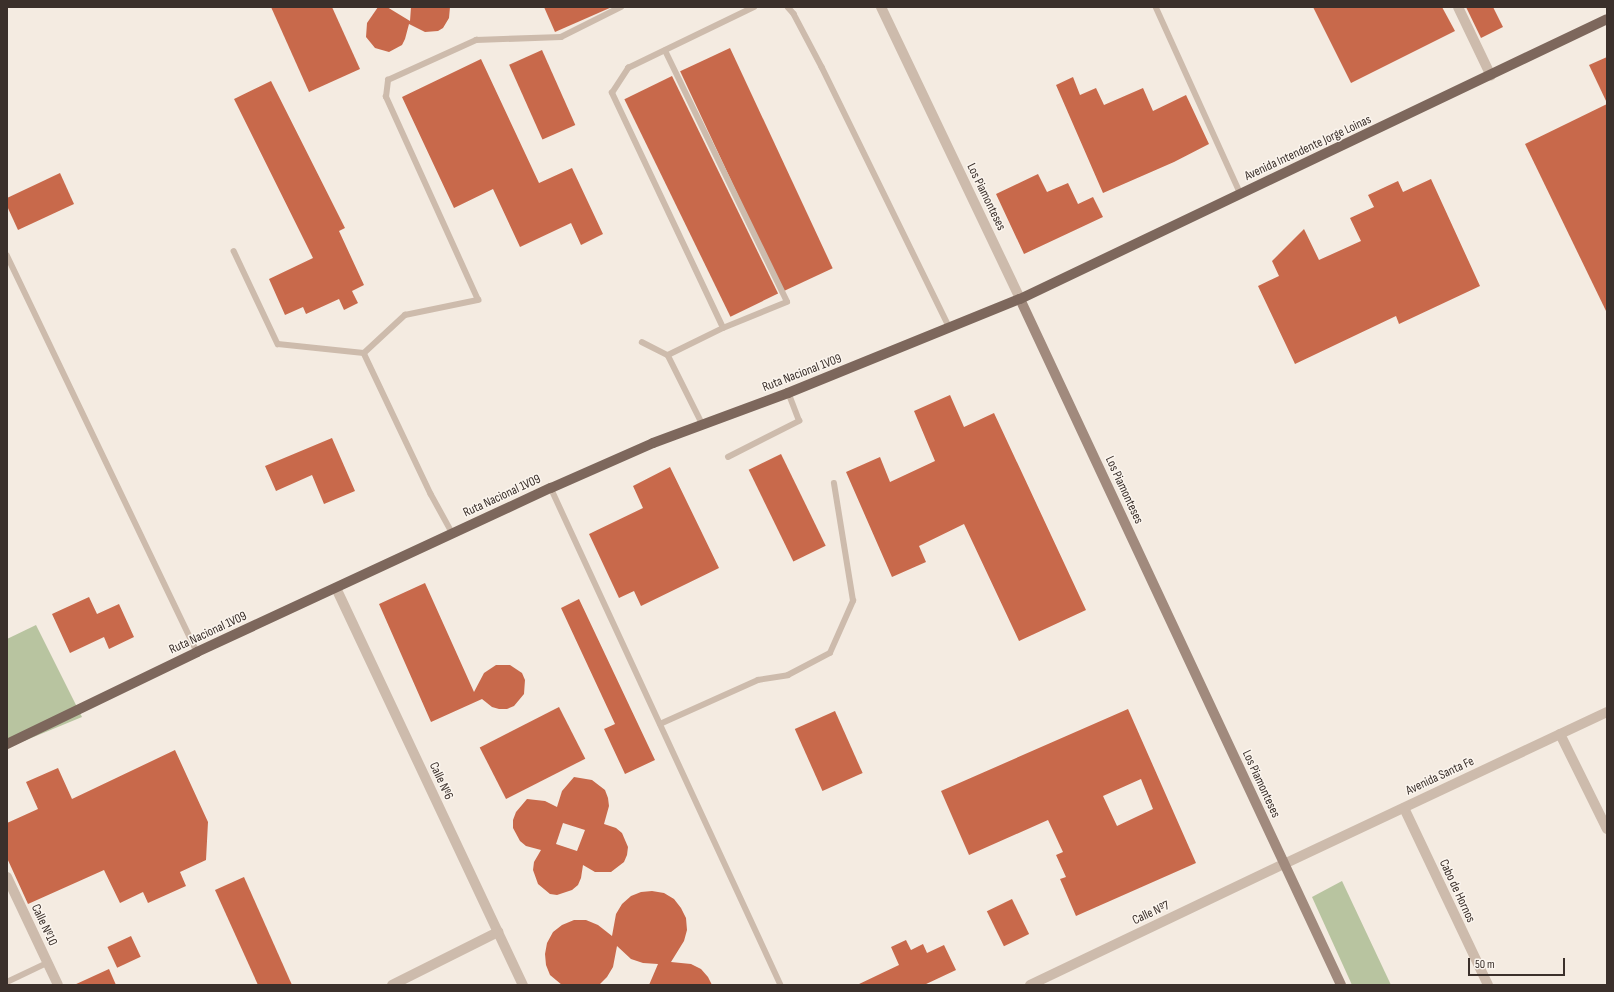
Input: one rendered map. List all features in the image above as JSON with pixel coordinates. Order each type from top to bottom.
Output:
[{"type":"main road","name":"Avenida Intendente Jorge Loinas","points":[[1020,299],[1491,76],[1607,19]]},
{"type":"main road","name":"Ruta Nacional 1V09","points":[[7,744],[197,652],[551,488],[653,443],[788,393],[1020,299]]},
{"type":"main road","name":"Los Piamonteses","points":[[1020,299],[1341,985]]},
{"type":"street","name":"Los Piamonteses","points":[[881,7],[1020,299]]},
{"type":"street","points":[[1458,7],[1491,76]]},
{"type":"street","name":"Calle Nº6","points":[[336,588],[523,985]]},
{"type":"street","name":"Avenida Santa Fe","points":[[1284,864],[1607,712]]},
{"type":"street","points":[[1560,734],[1607,829]]},
{"type":"street","name":"Cabo de Hornos","points":[[1404,808],[1488,985]]},
{"type":"street","name":"Calle Nº7","points":[[1030,985],[1284,864]]},
{"type":"street","name":"Calle Nº10","points":[[7,877],[58,985]]},
{"type":"street","points":[[392,985],[498,932]]},
{"type":"lane","points":[[234,251],[278,344],[364,353],[405,315],[478,300],[386,97],[388,80],[476,40],[561,37],[621,7]]},
{"type":"lane","points":[[724,328],[612,93],[628,68],[754,7]]},
{"type":"lane","points":[[788,7],[794,14],[822,67],[950,328]]},
{"type":"lane","points":[[1156,7],[1241,194]]},
{"type":"lane","points":[[665,51],[787,302],[724,328],[668,355]]},
{"type":"lane","points":[[7,255],[197,652]]},
{"type":"lane","points":[[642,342],[668,355],[703,425]]},
{"type":"lane","points":[[364,353],[431,494],[453,534]]},
{"type":"lane","points":[[728,457],[799,421],[788,393]]},
{"type":"lane","points":[[660,724],[758,680],[788,675],[830,653],[853,601],[834,484]]},
{"type":"lane","points":[[551,488],[781,985]]},
{"type":"lane","points":[[7,982],[47,963]]},
{"type":"green space","points":[[36,625],[82,717],[7,748],[7,639]]},
{"type":"green space","points":[[1342,881],[1391,985],[1352,985],[1312,897]]},
{"type":"building","points":[[271,7],[332,7],[360,69],[309,92]]},
{"type":"building","points":[[378,7],[387,7],[410,21],[411,7],[450,7],[449,18],[443,28],[438,31],[425,32],[409,24],[402,45],[389,52],[375,48],[366,37],[367,23]]},
{"type":"building","points":[[544,7],[612,7],[555,32]]},
{"type":"building","points":[[1313,7],[1442,7],[1455,31],[1351,83]]},
{"type":"building","points":[[1466,7],[1493,7],[1503,27],[1481,38]]},
{"type":"building","points":[[730,48],[833,268],[783,291],[680,71]]},
{"type":"building","points":[[542,50],[575,125],[542,140],[509,65]]},
{"type":"building","points":[[1607,57],[1607,103],[1589,65]]},
{"type":"building","points":[[481,59],[539,183],[572,168],[603,234],[581,245],[571,223],[520,247],[493,189],[454,208],[402,97]]},
{"type":"building","points":[[672,76],[778,294],[730,317],[624,99]]},
{"type":"building","points":[[1073,77],[1080,95],[1096,88],[1104,105],[1143,88],[1153,111],[1186,95],[1209,144],[1174,162],[1103,193],[1056,85]]},
{"type":"building","points":[[271,81],[345,228],[339,231],[364,285],[352,291],[358,303],[344,310],[339,299],[306,314],[303,307],[285,315],[269,279],[313,258],[234,99]]},
{"type":"building","points":[[1607,104],[1607,313],[1525,144]]},
{"type":"building","points":[[60,173],[74,204],[18,230],[7,206],[7,198]]},
{"type":"building","points":[[1038,174],[1047,192],[1068,183],[1078,204],[1093,197],[1103,217],[1024,254],[996,194]]},
{"type":"building","points":[[1431,179],[1480,286],[1399,324],[1396,316],[1295,364],[1258,286],[1279,276],[1272,261],[1304,229],[1319,260],[1361,241],[1350,218],[1374,207],[1368,195],[1398,181],[1403,192]]},
{"type":"building","points":[[950,395],[964,427],[994,413],[1086,610],[1019,641],[964,524],[919,546],[926,562],[892,577],[846,472],[880,457],[890,482],[935,461],[914,411]]},
{"type":"building","points":[[332,438],[355,491],[324,504],[312,475],[276,491],[265,466]]},
{"type":"building","points":[[781,454],[826,546],[793,561],[749,470]]},
{"type":"building","points":[[670,467],[719,568],[641,606],[634,591],[619,598],[589,534],[643,508],[633,486]]},
{"type":"building","points":[[425,583],[474,692],[484,673],[496,665],[510,665],[522,673],[525,680],[524,694],[514,706],[507,709],[499,709],[492,707],[482,699],[431,722],[379,604]]},
{"type":"building","points":[[89,597],[97,614],[119,604],[134,637],[109,649],[104,637],[70,653],[52,614]]},
{"type":"building","points":[[579,599],[655,760],[625,774],[604,729],[615,724],[561,608]]},
{"type":"building","points":[[559,707],[585,759],[506,799],[480,747]]},
{"type":"building","points":[[1128,709],[1196,863],[1076,916],[1060,879],[1066,877],[1056,855],[1063,852],[1048,820],[969,855],[941,791]],"holes":[[[1141,779],[1153,809],[1117,826],[1103,796]]]},
{"type":"building","points":[[835,711],[863,773],[822,791],[795,729]]},
{"type":"building","points":[[175,750],[208,822],[206,860],[180,872],[186,886],[148,903],[143,892],[120,903],[104,870],[28,904],[7,858],[7,823],[38,809],[26,782],[58,768],[72,799]]},
{"type":"building","points":[[574,777],[592,780],[605,790],[609,806],[604,824],[616,828],[622,833],[628,847],[624,862],[611,872],[595,872],[583,865],[581,878],[578,885],[572,890],[557,895],[550,894],[538,884],[533,870],[534,862],[541,850],[526,846],[520,841],[513,828],[513,820],[516,812],[527,799],[545,801],[557,807],[562,791]],"holes":[[[563,823],[585,830],[577,851],[556,844]]]},
{"type":"building","points":[[244,877],[292,985],[258,985],[215,890]]},
{"type":"building","points":[[652,891],[664,893],[674,899],[686,918],[687,930],[684,941],[671,962],[691,964],[701,969],[708,977],[712,985],[649,985],[658,964],[643,963],[631,959],[617,946],[613,967],[607,977],[599,985],[562,985],[550,975],[546,965],[545,954],[547,943],[553,932],[562,925],[574,920],[586,920],[598,925],[612,936],[616,914],[622,904],[631,896],[641,892]]},
{"type":"building","points":[[1012,899],[1029,934],[1004,946],[987,911]]},
{"type":"building","points":[[131,936],[141,957],[117,968],[107,947]]},
{"type":"building","points":[[906,940],[911,950],[923,944],[927,953],[944,945],[956,970],[924,985],[857,985],[899,965],[891,947]]},
{"type":"building","points":[[109,969],[116,985],[74,985]]}]
